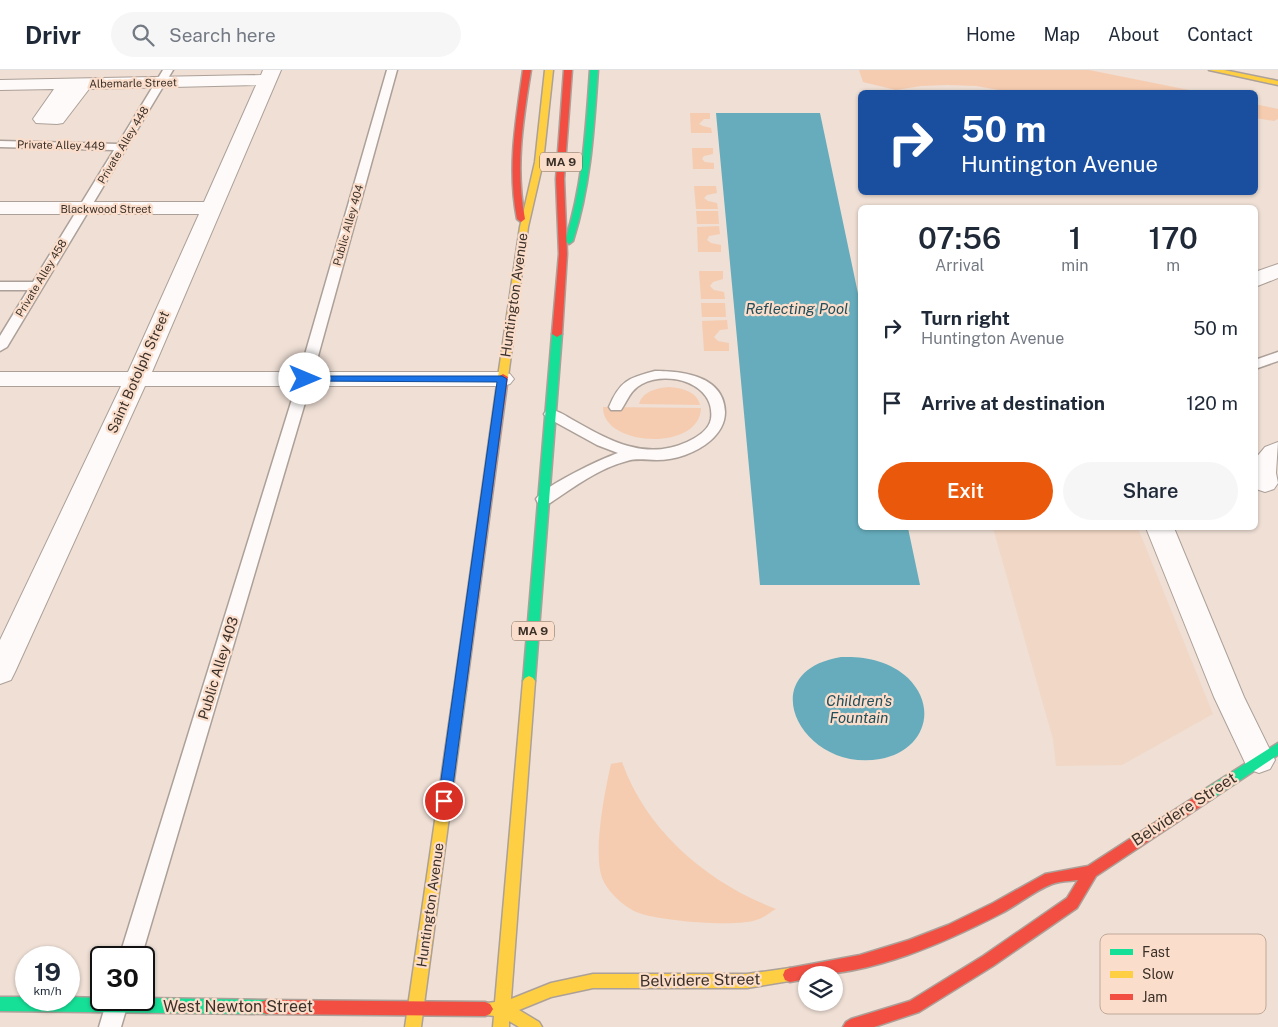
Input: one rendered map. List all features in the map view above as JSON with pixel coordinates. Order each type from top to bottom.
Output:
[{"type":"main road","points":[[524,227],[516,199],[514,170],[528,70]]},
{"type":"main road","name":"Huntington Avenue","points":[[413,1027],[502,379],[524,227],[539,162],[549,70]]},
{"type":"main road","name":"MA 9","points":[[502,1027],[563,254],[560,179],[568,70]]},
{"type":"main road","points":[[563,254],[576,222],[584,194],[594,70]]},
{"type":"main road","points":[[1213,70],[1278,83]]},
{"type":"main road","name":"Belvidere Street","points":[[851,1027],[914,1007],[947,988],[1072,903],[1091,872],[1268,754]]},
{"type":"main road","name":"Belvidere Street","points":[[416,1007],[503,1009],[551,990],[593,981],[746,981],[813,972],[860,962],[909,947],[953,930],[998,908],[1050,878],[1091,872]]},
{"type":"main road","name":"West Newton Street","points":[[0,1004],[90,1003]]},
{"type":"main road","name":"West Newton Street","points":[[155,1004],[416,1007]]},
{"type":"main road","name":"Belvidere Street","points":[[503,1009],[534,1027]]},
{"type":"street","name":"Albemarle Street","points":[[0,84],[75,84],[165,76],[269,75]]},
{"type":"street","name":"Saint Botolph Street","points":[[0,672],[11,623],[136,380],[269,75]]},
{"type":"street","name":"Blackwood Street","points":[[0,208],[212,208]]},
{"type":"street","points":[[1258,279],[1278,270]]},
{"type":"street","points":[[2,382],[502,379]]},
{"type":"street","points":[[1266,484],[1263,475],[1265,463],[1278,450]]},
{"type":"street","points":[[1161,530],[1229,697],[1268,754]]},
{"type":"lane","name":"Public Alley 404","points":[[305,379],[392,70]]},
{"type":"lane","name":"Private Alley 448","points":[[84,209],[165,76]]},
{"type":"lane","name":"Private Alley 449","points":[[0,144],[122,147]]},
{"type":"lane","name":"Private Alley 458","points":[[0,347],[84,209]]},
{"type":"lane","points":[[0,286],[36,286]]},
{"type":"lane","points":[[1258,365],[1278,356]]},
{"type":"lane","points":[[544,499],[612,460],[638,454],[675,453],[686,450],[711,432],[718,419],[719,405],[715,395],[708,387],[697,380],[675,375],[660,375],[639,380],[628,386],[620,394],[616,407]]},
{"type":"lane","name":"Public Alley 403","points":[[134,946],[305,379]]},
{"type":"lane","points":[[551,414],[608,445],[638,454]]},
{"type":"lane","points":[[110,1027],[115,1011]]},
{"type":"shaded area","points":[[859,70],[1089,70],[1189,90],[999,90],[976,86],[947,85],[921,86],[896,90],[863,82]]},
{"type":"shaded area","points":[[1258,105],[1278,109],[1278,119],[1274,121],[1258,118]]},
{"type":"shaded area","points":[[690,113],[710,113],[710,119],[704,119],[699,124],[711,128],[712,133],[691,133]]},
{"type":"shaded area","points":[[692,148],[713,148],[713,154],[704,156],[702,159],[705,162],[714,163],[714,169],[693,169]]},
{"type":"shaded area","points":[[694,186],[716,186],[717,193],[707,195],[704,198],[717,203],[718,209],[696,209]]},
{"type":"shaded area","points":[[696,211],[718,211],[719,224],[697,224]]},
{"type":"shaded area","points":[[719,226],[720,234],[709,236],[707,240],[721,245],[721,252],[698,252],[697,227]]},
{"type":"shaded area","points":[[699,271],[723,271],[723,279],[713,282],[710,286],[714,290],[724,292],[725,299],[701,299]]},
{"type":"shaded area","points":[[701,303],[725,303],[726,317],[702,317]]},
{"type":"shaded area","points":[[727,320],[728,329],[720,330],[714,337],[718,341],[729,343],[729,351],[704,351],[702,321]]},
{"type":"shaded area","points":[[669,387],[683,389],[692,393],[696,396],[700,405],[639,404],[647,393],[655,389]]},
{"type":"shaded area","points":[[603,407],[701,408],[696,422],[685,432],[669,438],[651,439],[633,436],[618,430],[607,420]]},
{"type":"shaded area","points":[[994,530],[1139,530],[1213,714],[1122,765],[1056,766],[1053,739]]},
{"type":"shaded area","points":[[622,762],[633,787],[647,811],[683,852],[704,870],[727,885],[776,909],[761,918],[749,922],[681,921],[639,913],[628,908],[618,899],[603,880],[600,869],[599,840],[611,764]]},
{"type":"water","name":"Reflecting Pool","points":[[716,113],[820,113],[858,294],[858,530],[908,530],[920,585],[760,585]]},
{"type":"water","name":"Children's Fountain","points":[[841,657],[859,657],[893,667],[908,678],[918,690],[923,703],[924,716],[922,728],[916,739],[907,748],[895,755],[880,759],[852,759],[828,751],[809,737],[797,719],[793,700],[798,681],[813,666]]},
{"type":"traffic: fast","points":[[569,241],[576,220],[585,178],[594,70]]},
{"type":"traffic: fast","points":[[529,681],[557,334]]},
{"type":"traffic: fast","points":[[1207,795],[1278,748]]},
{"type":"traffic: fast","points":[[0,1004],[266,1007]]},
{"type":"traffic: slow","points":[[503,377],[524,227],[539,162],[549,70]]},
{"type":"traffic: slow","points":[[1213,70],[1278,83]]},
{"type":"traffic: slow","points":[[501,1027],[529,681]]},
{"type":"traffic: slow","points":[[413,1027],[460,690]]},
{"type":"traffic: slow","points":[[485,1009],[503,1009],[551,990],[593,981],[747,981],[790,975]]},
{"type":"traffic: slow","points":[[503,1009],[534,1027]]},
{"type":"traffic: jam","points":[[521,219],[515,182],[515,163],[527,70]]},
{"type":"traffic: jam","points":[[557,334],[563,254],[560,179],[568,70]]},
{"type":"traffic: jam","points":[[460,690],[503,377]]},
{"type":"traffic: jam","points":[[851,1027],[914,1007],[988,961],[1072,903],[1091,872],[1207,795]]},
{"type":"traffic: jam","points":[[790,975],[860,962],[909,947],[953,930],[998,908],[1050,878],[1091,872]]},
{"type":"traffic: jam","points":[[266,1007],[485,1009]]},
{"type":"route","points":[[305,379],[502,379],[444,801]]}]
